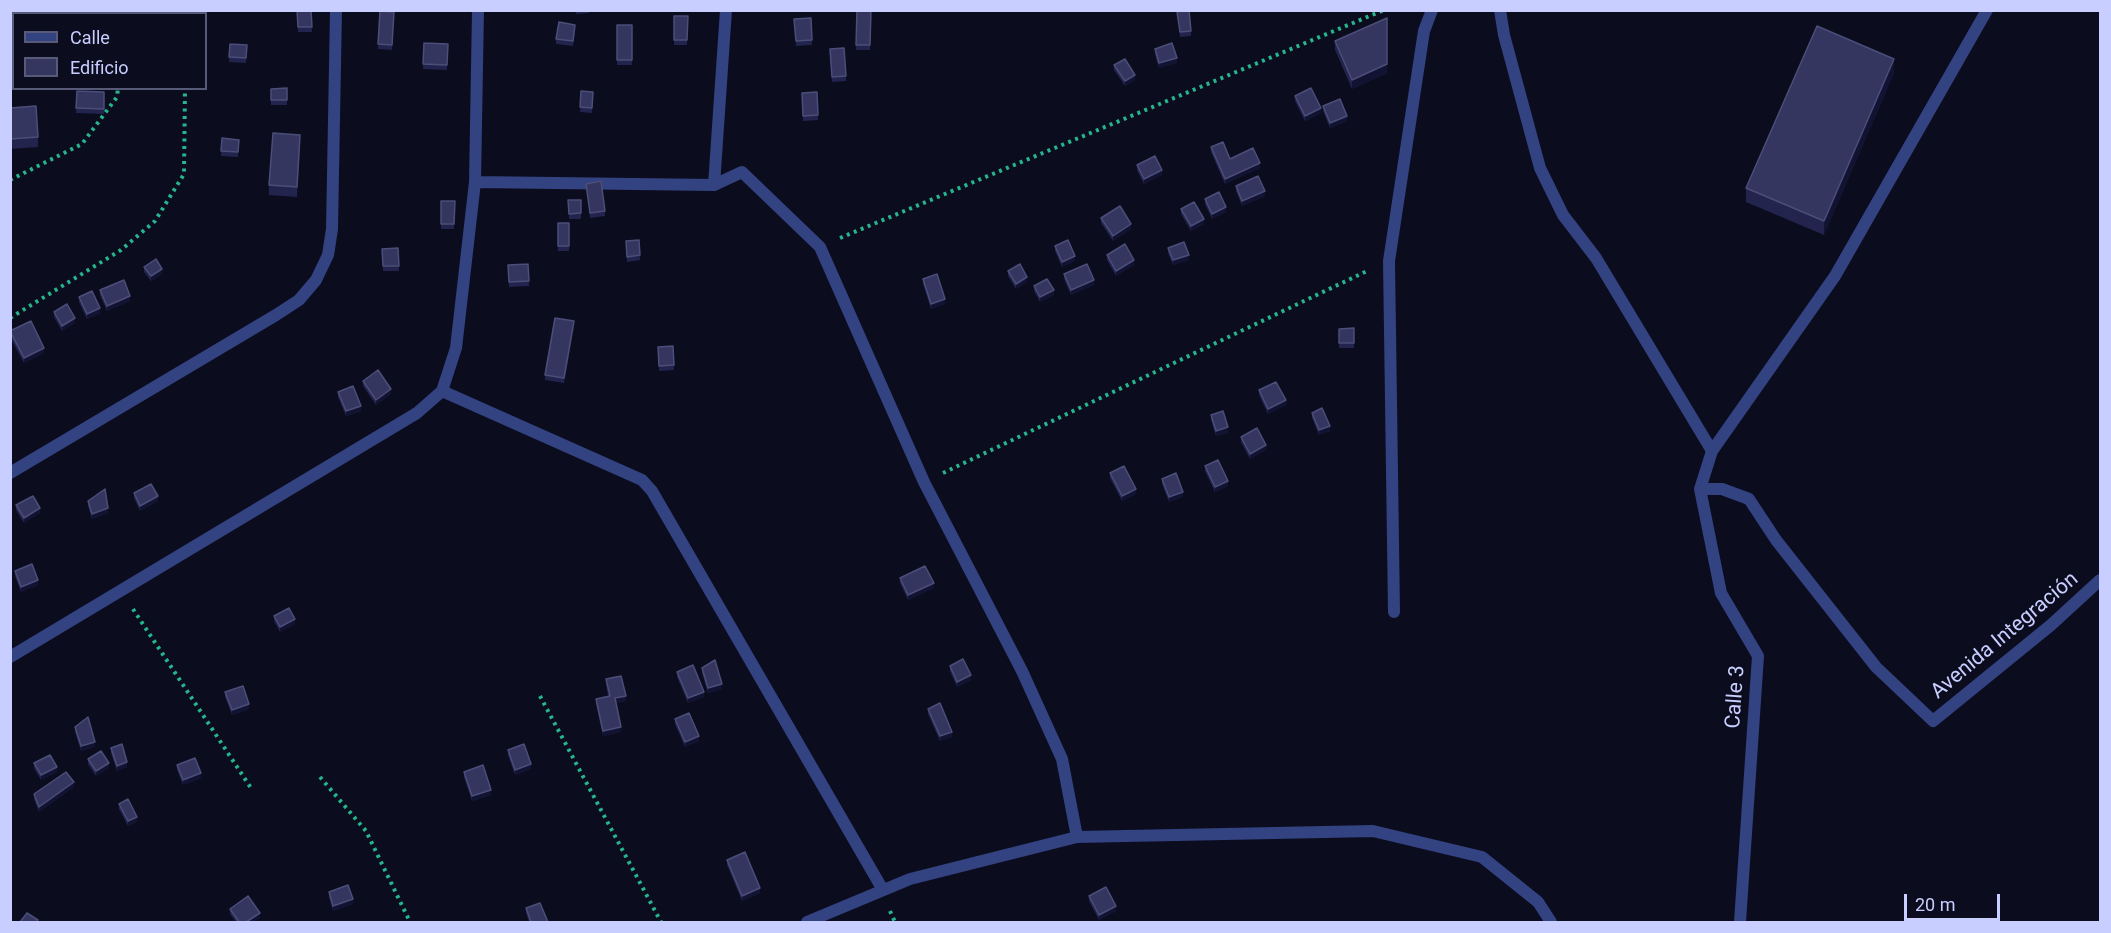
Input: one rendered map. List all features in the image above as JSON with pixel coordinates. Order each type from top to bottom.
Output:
[{"type":"street","points":[[10,472],[276,315],[299,300],[316,280],[328,255],[332,229],[336,10]]},
{"type":"street","points":[[10,657],[417,413],[442,391],[456,348],[475,182],[477,10]]},
{"type":"street","points":[[714,185],[726,10]]},
{"type":"street","points":[[1394,612],[1389,261],[1424,31],[1432,10]]},
{"type":"street","points":[[1500,10],[1504,35],[1540,168],[1563,215],[1596,258],[1712,451]]},
{"type":"street","name":"Calle 3","points":[[1740,922],[1758,656],[1721,593],[1700,489],[1712,451],[1835,276],[1987,10]]},
{"type":"street","points":[[475,182],[714,185],[742,172],[747,174],[820,247],[924,482],[1022,671],[1062,759],[1077,837]]},
{"type":"street","points":[[442,391],[642,480],[652,491],[883,890]]},
{"type":"street","name":"Avenida Integración","points":[[1700,489],[1722,489],[1749,499],[1776,540],[1876,667],[1934,721],[2051,625],[2100,580]]},
{"type":"street","points":[[807,922],[910,879],[1077,837],[1373,831],[1482,857],[1538,902],[1551,922]]},
{"type":"path","points":[[820,247],[1384,10]]},
{"type":"path","points":[[10,180],[81,144],[117,97],[117,90]]},
{"type":"path","points":[[10,318],[121,250],[155,221],[184,174],[185,90]]},
{"type":"path","points":[[924,482],[1389,261]]},
{"type":"path","points":[[121,591],[251,788]]},
{"type":"path","points":[[540,696],[662,922]]},
{"type":"path","points":[[320,777],[366,831],[410,922]]},
{"type":"building","points":[[10,10],[20,10],[20,12],[12,12],[10,16]]},
{"type":"building","points":[[297,10],[311,10],[312,27],[298,27]]},
{"type":"building","points":[[857,10],[871,10],[870,45],[856,45]]},
{"type":"building","points":[[1189,10],[1191,31],[1180,32],[1177,12]]},
{"type":"building","points":[[380,11],[394,12],[392,45],[378,44]]},
{"type":"building","points":[[674,16],[688,16],[687,40],[674,40]]},
{"type":"building","points":[[811,18],[812,40],[796,41],[794,19]]},
{"type":"building","points":[[1387,18],[1387,64],[1352,80],[1335,41]]},
{"type":"building","points":[[559,22],[575,25],[573,41],[556,39]]},
{"type":"building","points":[[617,25],[632,25],[632,60],[617,60]]},
{"type":"building","points":[[1817,26],[1894,59],[1824,221],[1746,188]]},
{"type":"building","points":[[424,43],[448,44],[447,65],[423,64]]},
{"type":"building","points":[[1172,43],[1177,58],[1159,63],[1155,49]]},
{"type":"building","points":[[230,44],[247,45],[246,58],[229,57]]},
{"type":"building","points":[[844,48],[846,76],[832,77],[830,49]]},
{"type":"building","points":[[1125,59],[1135,75],[1125,81],[1114,65]]},
{"type":"building","points":[[287,88],[287,100],[271,100],[271,89]]},
{"type":"building","points":[[1311,88],[1321,108],[1305,116],[1295,96]]},
{"type":"building","points":[[77,91],[104,92],[104,109],[76,108]]},
{"type":"building","points":[[581,91],[593,92],[592,108],[580,107]]},
{"type":"building","points":[[817,92],[818,115],[803,116],[802,93]]},
{"type":"building","points":[[1340,99],[1347,116],[1330,123],[1323,106]]},
{"type":"building","points":[[36,106],[38,137],[10,139],[10,108]]},
{"type":"building","points":[[273,133],[300,135],[297,187],[269,185]]},
{"type":"building","points":[[222,138],[239,140],[238,152],[221,151]]},
{"type":"building","points":[[1223,142],[1230,159],[1253,148],[1260,163],[1225,179],[1211,147]]},
{"type":"building","points":[[1155,156],[1162,170],[1144,179],[1137,165]]},
{"type":"building","points":[[1258,176],[1265,191],[1242,201],[1236,186]]},
{"type":"building","points":[[601,181],[605,211],[590,213],[586,184]]},
{"type":"building","points":[[1219,192],[1226,207],[1212,214],[1205,199]]},
{"type":"building","points":[[568,200],[581,200],[581,213],[569,214]]},
{"type":"building","points":[[441,201],[455,201],[454,224],[441,224]]},
{"type":"building","points":[[1194,202],[1204,219],[1191,226],[1181,209]]},
{"type":"building","points":[[1120,206],[1131,224],[1113,236],[1101,218]]},
{"type":"building","points":[[558,223],[569,223],[569,246],[558,246]]},
{"type":"building","points":[[639,240],[640,255],[627,257],[626,241]]},
{"type":"building","points":[[1068,240],[1075,256],[1062,262],[1055,246]]},
{"type":"building","points":[[1184,242],[1189,255],[1173,260],[1168,248]]},
{"type":"building","points":[[1125,244],[1134,260],[1116,271],[1107,255]]},
{"type":"building","points":[[398,248],[399,266],[383,266],[382,249]]},
{"type":"building","points":[[156,259],[162,269],[151,276],[144,267]]},
{"type":"building","points":[[528,264],[529,281],[509,282],[508,265]]},
{"type":"building","points":[[1020,264],[1027,277],[1016,284],[1008,271]]},
{"type":"building","points":[[1087,264],[1094,280],[1071,290],[1064,274]]},
{"type":"building","points":[[937,274],[945,299],[931,304],[923,279]]},
{"type":"building","points":[[1047,279],[1054,290],[1040,297],[1034,286]]},
{"type":"building","points":[[124,280],[130,296],[107,306],[100,290]]},
{"type":"building","points":[[92,291],[100,308],[87,314],[79,297]]},
{"type":"building","points":[[67,304],[75,318],[62,326],[54,312]]},
{"type":"building","points":[[555,318],[574,321],[564,378],[545,375]]},
{"type":"building","points":[[31,321],[44,348],[24,358],[10,331]]},
{"type":"building","points":[[1354,328],[1354,343],[1339,343],[1339,329]]},
{"type":"building","points":[[673,346],[674,365],[659,366],[658,347]]},
{"type":"building","points":[[378,370],[391,389],[376,400],[363,381]]},
{"type":"building","points":[[1276,382],[1286,400],[1268,409],[1259,390]]},
{"type":"building","points":[[353,386],[361,406],[346,411],[338,392]]},
{"type":"building","points":[[1322,408],[1330,426],[1319,430],[1312,413]]},
{"type":"building","points":[[1223,411],[1228,427],[1216,431],[1211,415]]},
{"type":"building","points":[[1257,428],[1266,445],[1250,454],[1241,437]]},
{"type":"building","points":[[1218,460],[1228,481],[1215,487],[1205,466]]},
{"type":"building","points":[[1124,466],[1136,489],[1122,496],[1110,473]]},
{"type":"building","points":[[1176,473],[1183,492],[1169,497],[1162,479]]},
{"type":"building","points":[[151,484],[158,496],[140,506],[134,493]]},
{"type":"building","points":[[105,489],[108,508],[92,514],[88,501]]},
{"type":"building","points":[[33,496],[40,508],[24,518],[16,505]]},
{"type":"building","points":[[32,564],[38,580],[21,587],[15,571]]},
{"type":"building","points":[[925,566],[934,583],[908,595],[900,578]]},
{"type":"building","points":[[289,608],[295,619],[280,627],[274,616]]},
{"type":"building","points":[[963,659],[971,675],[957,682],[950,666]]},
{"type":"building","points":[[715,660],[722,684],[708,688],[702,668]]},
{"type":"building","points":[[693,665],[704,692],[688,698],[677,672]]},
{"type":"building","points":[[621,676],[626,696],[615,698],[621,727],[603,731],[596,699],[610,696],[606,679]]},
{"type":"building","points":[[243,686],[249,704],[232,710],[225,692]]},
{"type":"building","points":[[940,703],[952,732],[940,736],[928,709]]},
{"type":"building","points":[[689,713],[699,736],[685,742],[675,719]]},
{"type":"building","points":[[88,717],[95,742],[81,746],[75,727]]},
{"type":"building","points":[[122,744],[127,762],[117,766],[111,748]]},
{"type":"building","points":[[524,744],[531,764],[515,770],[508,750]]},
{"type":"building","points":[[101,751],[109,763],[96,771],[88,759]]},
{"type":"building","points":[[50,755],[57,767],[41,775],[34,763]]},
{"type":"building","points":[[195,758],[201,773],[183,780],[177,765]]},
{"type":"building","points":[[483,765],[491,790],[472,796],[464,772]]},
{"type":"building","points":[[66,772],[74,782],[39,807],[34,794]]},
{"type":"building","points":[[128,799],[137,817],[128,821],[119,804]]},
{"type":"building","points":[[745,852],[760,888],[742,896],[727,860]]},
{"type":"building","points":[[348,885],[353,899],[333,906],[329,892]]},
{"type":"building","points":[[1106,887],[1116,906],[1099,915],[1089,896]]},
{"type":"building","points":[[248,896],[260,913],[246,922],[239,922],[230,909]]},
{"type":"building","points":[[540,903],[548,922],[531,922],[526,908]]},
{"type":"building","points":[[27,913],[38,920],[20,922]]}]
